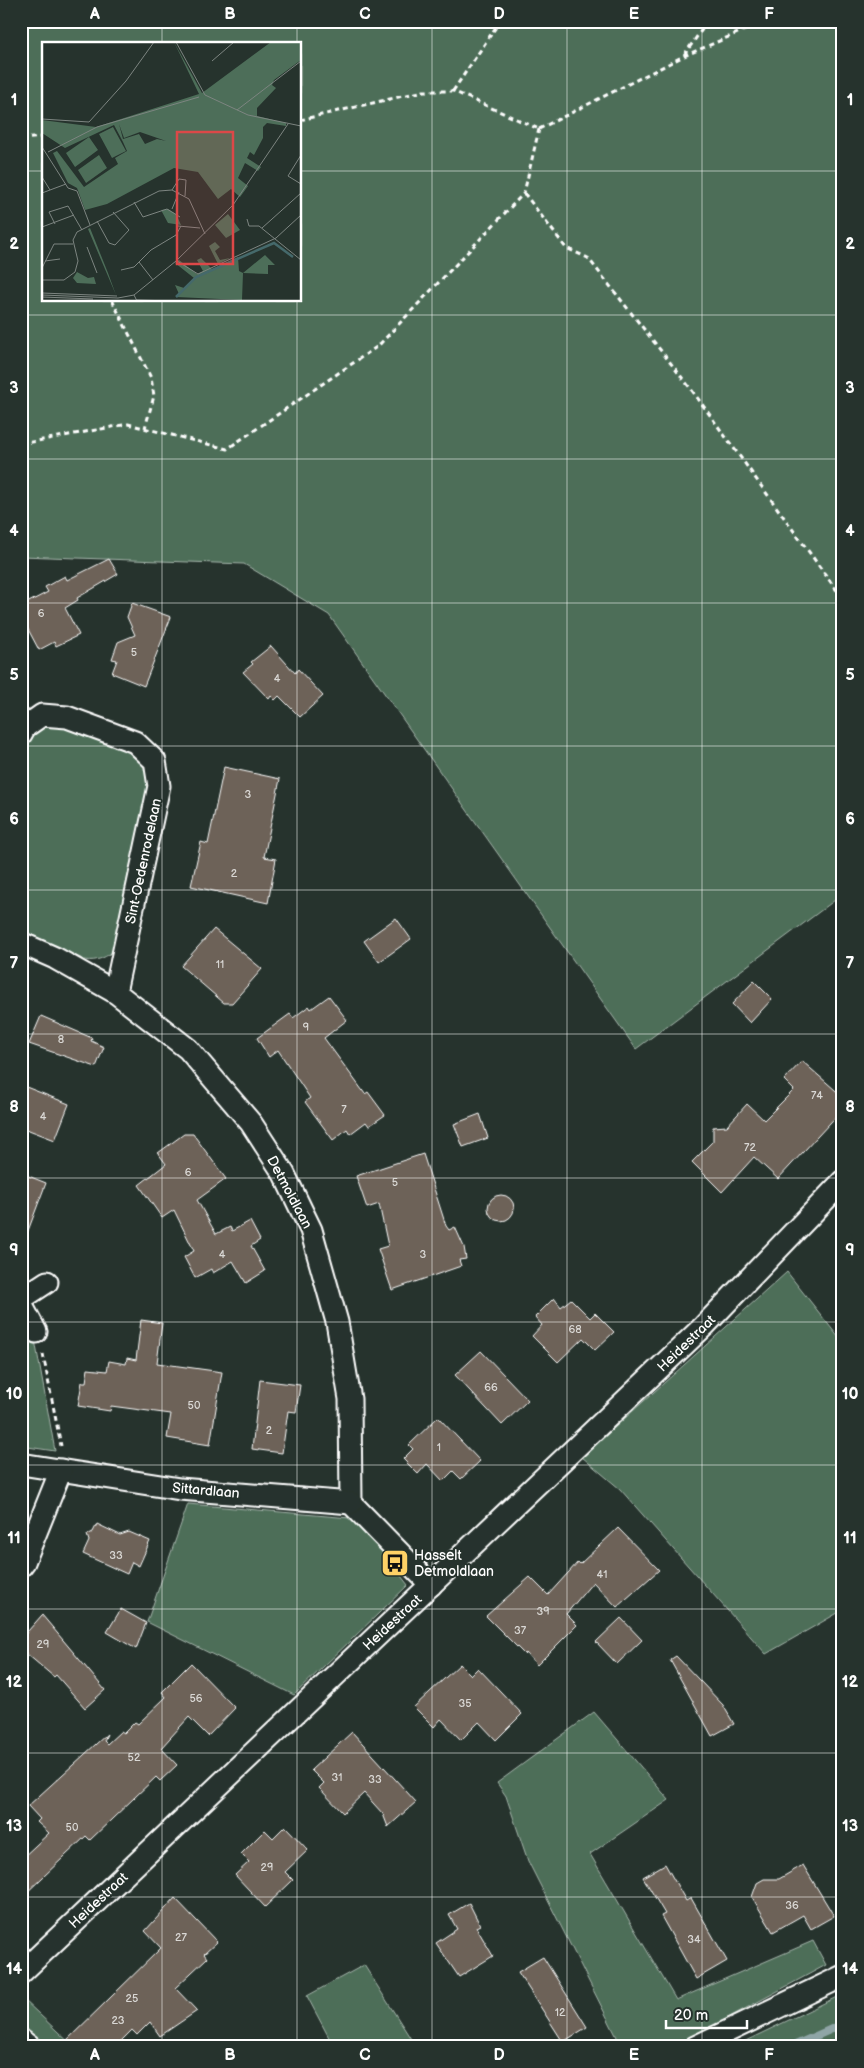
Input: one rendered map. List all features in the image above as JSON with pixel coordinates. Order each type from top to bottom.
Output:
[{"type":"street","name":"Sint-Oedenrodelaan","points":[[21,734],[25,727],[42,715],[67,717],[135,742],[155,761],[159,786],[115,992]]},
{"type":"street","name":"Detmoldlaan","points":[[21,943],[55,958],[115,992],[188,1049],[251,1123],[284,1174],[312,1230],[337,1322],[350,1399],[351,1503]]},
{"type":"street","name":"Heidestraat","points":[[21,1973],[704,1326],[843,1180]]},
{"type":"street","points":[[21,1299],[47,1282]]},
{"type":"street","points":[[21,1304],[36,1332]]},
{"type":"street","name":"Sittardlaan","points":[[21,1464],[180,1489],[351,1503]]},
{"type":"street","points":[[21,1566],[61,1470]]},
{"type":"street","points":[[351,1503],[431,1585]]},
{"type":"street","points":[[695,2047],[843,1976]]},
{"type":"street","points":[[21,2040],[30,2047]]},
{"type":"path","points":[[453,91],[500,21]]},
{"type":"path","points":[[684,56],[708,21]]},
{"type":"path","points":[[539,129],[684,56],[766,21]]},
{"type":"path","points":[[301,120],[424,90],[453,91],[539,129]]},
{"type":"path","points":[[21,444],[128,424],[227,449],[378,346],[524,193],[539,129]]},
{"type":"path","points":[[21,138],[42,138]]},
{"type":"path","points":[[524,193],[566,248],[588,258],[691,389],[843,599]]},
{"type":"path","points":[[112,301],[151,378],[154,396],[145,428]]},
{"type":"path","points":[[36,1332],[41,1343],[61,1444],[61,1470]]},
{"type":"green space","points":[[21,21],[843,21],[843,894],[636,1049],[329,615],[244,564],[21,556]]},
{"type":"green space","points":[[55,723],[134,752],[152,775],[116,949],[98,960],[85,960],[21,930],[21,753],[31,738],[43,727]]},
{"type":"green space","points":[[787,1272],[843,1343],[843,1610],[766,1654],[620,1489],[582,1457]]},
{"type":"green space","points":[[21,1337],[25,1343],[35,1340],[55,1451],[21,1446]]},
{"type":"green space","points":[[188,1504],[350,1518],[376,1544],[408,1585],[294,1695],[147,1622]]},
{"type":"green space","points":[[594,1712],[669,1800],[590,1854],[676,2000],[813,1941],[826,1965],[674,2047],[622,2047],[528,1861],[506,1796],[497,1783]]},
{"type":"green space","points":[[364,1965],[416,2047],[334,2047],[307,1996]]},
{"type":"green space","points":[[843,1994],[843,2047],[733,2047]]},
{"type":"green space","points":[[22,1998],[74,2047],[21,2047]]},
{"type":"building","points":[[109,559],[118,574],[77,598],[78,600],[65,608],[79,635],[56,646],[54,642],[39,650],[21,616],[21,606],[48,592],[45,587],[65,576],[67,580]]},
{"type":"building","points":[[132,603],[171,617],[144,686],[112,673],[117,660],[112,659],[118,642],[135,635],[127,617]]},
{"type":"building","points":[[271,646],[295,673],[298,669],[323,696],[300,717],[279,696],[275,700],[271,696],[269,699],[243,672],[253,664],[251,662]]},
{"type":"building","points":[[224,767],[280,779],[264,857],[276,859],[268,903],[191,886],[201,842],[208,844]]},
{"type":"building","points":[[396,918],[411,939],[379,962],[364,941]]},
{"type":"building","points":[[214,929],[262,969],[232,1003],[224,1003],[181,966]]},
{"type":"building","points":[[754,981],[772,999],[750,1023],[732,1004]]},
{"type":"building","points":[[329,996],[347,1020],[324,1038],[365,1094],[368,1092],[385,1115],[369,1126],[366,1122],[350,1134],[347,1129],[333,1140],[305,1102],[310,1098],[278,1050],[269,1057],[257,1038],[290,1014],[293,1018],[309,1006],[311,1009]]},
{"type":"building","points":[[41,1016],[92,1038],[91,1041],[104,1047],[96,1067],[29,1044]]},
{"type":"building","points":[[802,1061],[843,1097],[843,1109],[778,1179],[754,1157],[722,1192],[692,1162],[713,1141],[713,1127],[727,1126],[747,1104],[764,1120],[794,1090],[784,1080]]},
{"type":"building","points":[[21,1085],[69,1104],[55,1140],[21,1127]]},
{"type":"building","points":[[480,1114],[488,1138],[463,1147],[454,1124]]},
{"type":"building","points":[[184,1134],[193,1134],[226,1179],[197,1200],[216,1234],[230,1227],[232,1231],[250,1221],[260,1240],[251,1246],[265,1271],[246,1283],[233,1261],[213,1273],[211,1269],[195,1278],[184,1257],[194,1251],[174,1210],[162,1218],[139,1185],[166,1164],[158,1153]]},
{"type":"building","points":[[423,1154],[446,1226],[449,1230],[455,1227],[464,1247],[466,1259],[459,1260],[461,1266],[392,1290],[378,1249],[388,1246],[379,1204],[367,1208],[356,1176]]},
{"type":"building","points":[[21,1173],[46,1183],[23,1244],[21,1243]]},
{"type":"building","points":[[501,1195],[510,1199],[514,1208],[510,1217],[501,1221],[492,1217],[488,1208],[492,1199]]},
{"type":"building","points":[[554,1298],[561,1307],[571,1299],[590,1318],[595,1313],[614,1332],[595,1350],[583,1338],[558,1362],[532,1336],[542,1325],[535,1317]]},
{"type":"building","points":[[141,1320],[162,1323],[157,1363],[222,1372],[210,1445],[167,1438],[171,1414],[111,1406],[110,1411],[78,1406],[82,1382],[86,1382],[88,1369],[107,1371],[109,1361],[126,1364],[127,1358],[136,1360]]},
{"type":"building","points":[[481,1351],[528,1400],[502,1425],[455,1375]]},
{"type":"building","points":[[260,1380],[300,1385],[296,1412],[288,1411],[282,1453],[252,1449]]},
{"type":"building","points":[[438,1417],[480,1461],[461,1479],[453,1471],[443,1481],[427,1464],[418,1474],[403,1459],[413,1449],[409,1445]]},
{"type":"building","points":[[97,1524],[120,1535],[129,1532],[150,1541],[139,1566],[132,1562],[127,1574],[83,1554],[89,1541],[87,1535],[93,1532]]},
{"type":"building","points":[[618,1528],[659,1570],[617,1607],[593,1582],[566,1614],[577,1625],[537,1665],[486,1616],[530,1577],[548,1595],[578,1562],[580,1564]]},
{"type":"building","points":[[121,1609],[146,1623],[136,1649],[107,1632]]},
{"type":"building","points":[[42,1615],[105,1690],[85,1708],[56,1675],[54,1677],[21,1649],[21,1639]]},
{"type":"building","points":[[621,1618],[642,1640],[617,1664],[596,1642]]},
{"type":"building","points":[[676,1656],[723,1705],[734,1724],[712,1736],[670,1660]]},
{"type":"building","points":[[191,1663],[235,1708],[208,1736],[189,1717],[161,1748],[177,1765],[160,1781],[156,1777],[90,1840],[86,1836],[21,1898],[21,1859],[49,1833],[37,1822],[40,1819],[28,1806],[107,1734],[104,1741],[107,1744],[121,1731],[124,1733],[135,1722],[138,1724],[166,1697],[162,1692]]},
{"type":"building","points":[[460,1664],[471,1675],[478,1668],[522,1714],[496,1740],[479,1722],[461,1740],[441,1719],[434,1727],[414,1707]]},
{"type":"building","points":[[352,1732],[416,1802],[388,1827],[383,1814],[364,1793],[343,1813],[319,1788],[324,1783],[311,1770]]},
{"type":"building","points":[[285,1826],[308,1850],[285,1872],[293,1880],[265,1907],[235,1875],[249,1862],[241,1854],[265,1830],[273,1838]]},
{"type":"building","points":[[665,1864],[686,1901],[691,1898],[727,1961],[696,1979],[661,1916],[665,1914],[643,1877]]},
{"type":"building","points":[[803,1865],[834,1916],[811,1929],[803,1915],[773,1932],[752,1897],[757,1883],[764,1879],[779,1879]]},
{"type":"building","points":[[175,1898],[217,1942],[204,1954],[207,1958],[175,1988],[197,2011],[160,2036],[150,2022],[137,2035],[132,2030],[115,2047],[60,2047],[161,1948],[145,1931]]},
{"type":"building","points":[[469,1903],[480,1925],[476,1927],[493,1956],[459,1977],[436,1943],[457,1929],[449,1915]]},
{"type":"building","points":[[543,1957],[587,2027],[563,2042],[518,1972]]},
{"type":"waterway","points":[[791,2047],[843,2024]]},
{"type":"place","name":"Hasselt Detmoldlaan","points":[[395,1563]]}]
